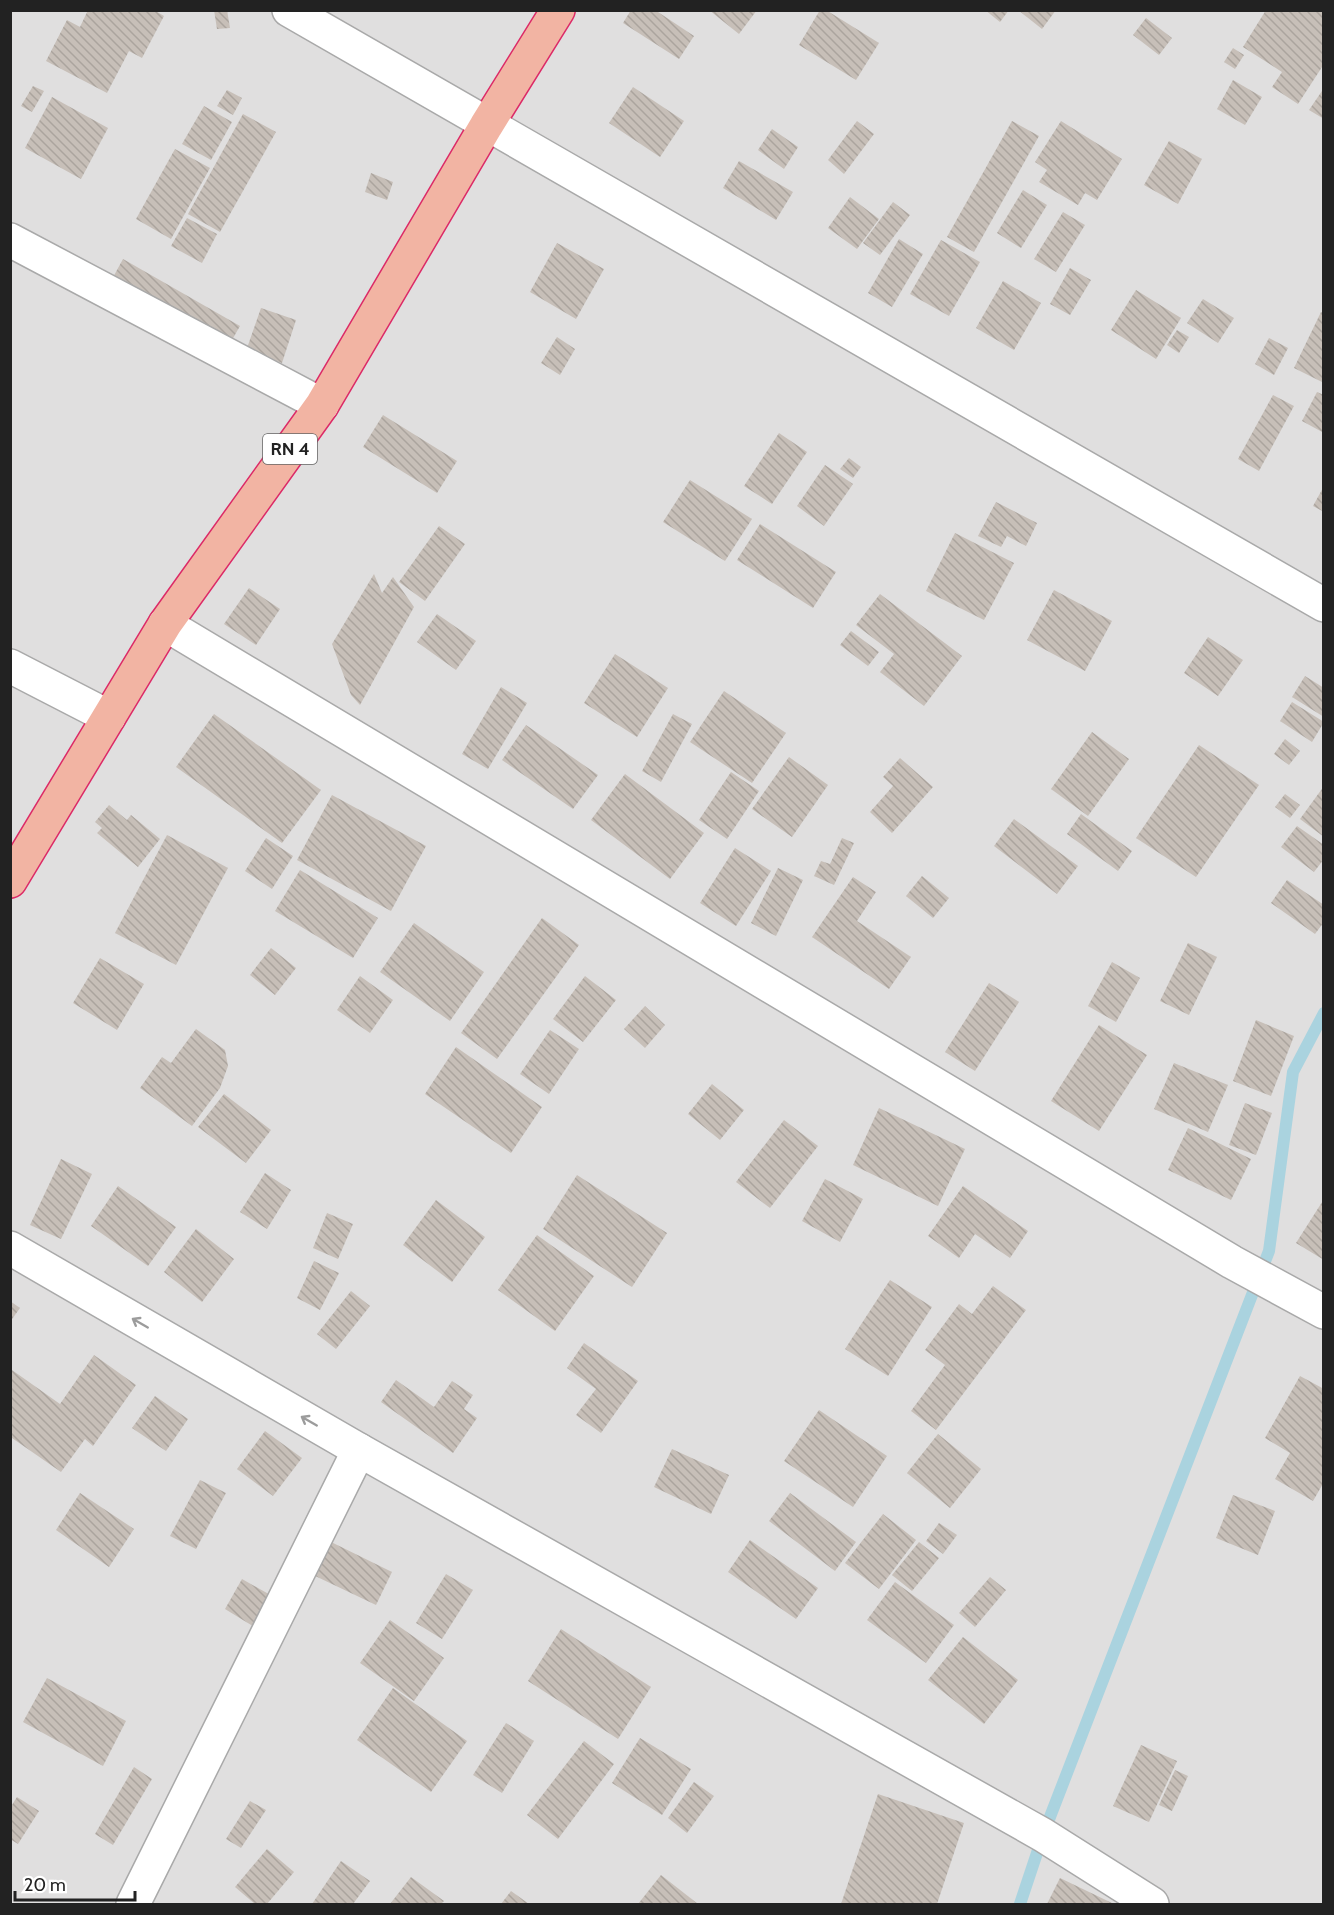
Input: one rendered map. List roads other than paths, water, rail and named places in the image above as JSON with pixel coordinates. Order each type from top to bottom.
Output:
[{"type":"highway","name":"RN 4","points":[[10,881],[165,624],[322,405],[486,126],[558,10]]},
{"type":"street","points":[[289,10],[486,126],[1323,605]]},
{"type":"street","points":[[10,240],[322,405]]},
{"type":"street","points":[[165,624],[1233,1262],[1323,1312]]},
{"type":"street","points":[[10,666],[109,717]]},
{"type":"street","points":[[10,1248],[359,1450],[1043,1835],[1152,1905]]},
{"type":"street","points":[[133,1905],[359,1450]]},
{"type":"waterway","points":[[1020,1904],[1043,1835],[1269,1251],[1293,1072],[1324,1013]]}]
